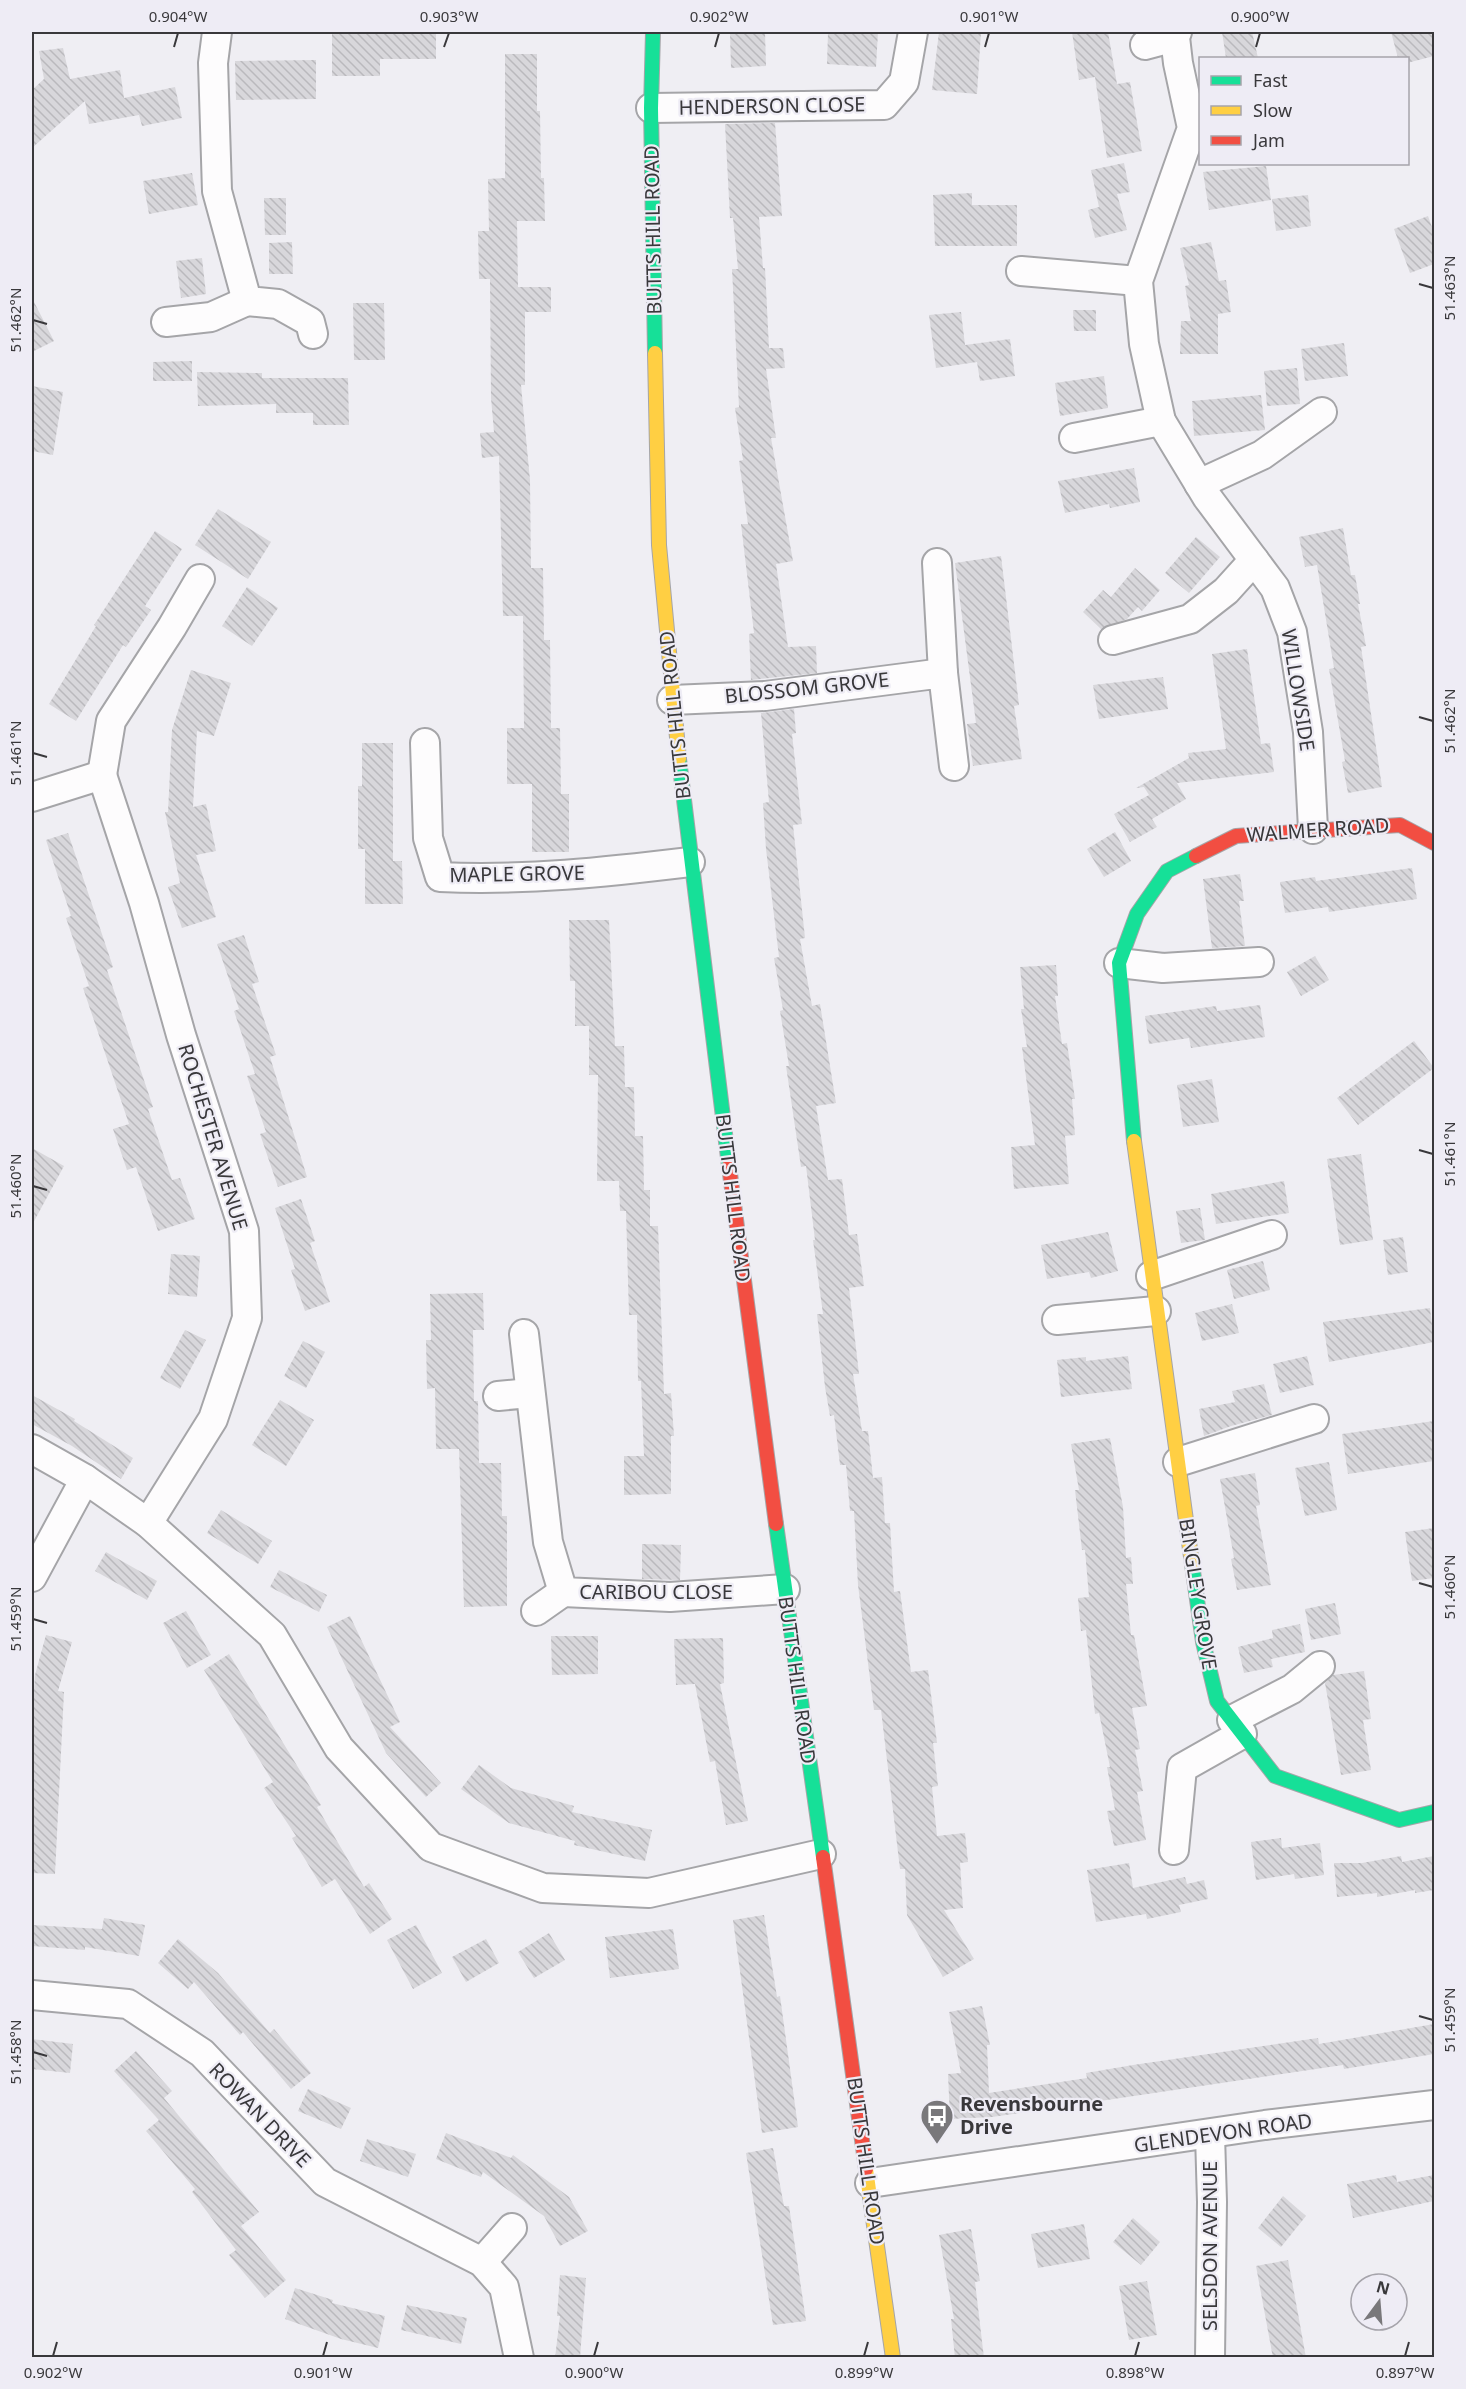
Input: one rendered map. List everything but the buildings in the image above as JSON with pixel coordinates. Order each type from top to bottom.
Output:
[{"type":"street","points":[[217,32],[213,63],[217,191],[248,301]]},
{"type":"street","name":"BUTTS HILL ROAD","points":[[653,32],[651,108],[659,545],[672,700],[690,862],[785,1589],[893,2358]]},
{"type":"street","name":"HENDERSON CLOSE","points":[[651,108],[884,105],[904,82],[913,32]]},
{"type":"street","name":"WILLOWSIDE","points":[[1145,45],[1176,34],[1196,128],[1138,281],[1144,344],[1161,421],[1199,484],[1275,588],[1292,632],[1308,732],[1313,829]]},
{"type":"street","points":[[1021,271],[1138,281]]},
{"type":"street","points":[[166,322],[211,317],[248,301],[278,304],[310,322],[314,334]]},
{"type":"street","points":[[1199,484],[1262,455],[1322,412]]},
{"type":"street","points":[[1074,438],[1161,421]]},
{"type":"street","points":[[1113,640],[1190,619],[1226,591],[1254,560]]},
{"type":"street","points":[[937,563],[943,673],[954,766]]},
{"type":"street","name":"ROCHESTER AVENUE","points":[[148,1522],[213,1419],[248,1318],[244,1231],[181,1035],[144,903],[102,775],[111,721],[181,632],[200,579]]},
{"type":"street","name":"BLOSSOM GROVE","points":[[672,700],[765,696],[943,673]]},
{"type":"street","name":"MAPLE GROVE","points":[[426,743],[428,838],[440,877],[476,879],[573,876],[690,862]]},
{"type":"street","points":[[32,797],[102,775]]},
{"type":"street","name":"WALMER ROAD","points":[[1137,1174],[1119,963],[1137,914],[1167,871],[1236,836],[1313,829],[1400,825],[1434,843]]},
{"type":"street","points":[[1119,963],[1163,968],[1259,962]]},
{"type":"street","name":"BINGLEY GROVE","points":[[1137,1174],[1203,1642],[1216,1701],[1275,1776],[1399,1820],[1434,1812]]},
{"type":"street","points":[[1151,1276],[1272,1235]]},
{"type":"street","points":[[1057,1320],[1156,1311]]},
{"type":"street","name":"CARIBOU CLOSE","points":[[524,1334],[548,1542],[563,1592]]},
{"type":"street","points":[[498,1396],[530,1393]]},
{"type":"street","points":[[1178,1462],[1314,1419]]},
{"type":"street","points":[[32,1449],[85,1479],[148,1522],[272,1635],[339,1748],[431,1847],[543,1888],[649,1893],[821,1854]]},
{"type":"street","points":[[32,1577],[85,1479]]},
{"type":"street","name":"CARIBOU CLOSE","points":[[536,1611],[563,1592],[670,1597],[785,1589]]},
{"type":"street","points":[[1174,1850],[1182,1768],[1292,1689],[1320,1666]]},
{"type":"street","name":"ROWAN DRIVE","points":[[32,1995],[128,2004],[202,2054],[325,2182],[482,2262],[504,2287],[519,2358]]},
{"type":"street","name":"GLENDEVON ROAD","points":[[870,2183],[1210,2135],[1265,2125],[1434,2105]]},
{"type":"street","name":"SELSDON AVENUE","points":[[1210,2135],[1212,2202],[1210,2358]]},
{"type":"street","points":[[482,2262],[512,2228]]},
{"type":"traffic: fast","points":[[653,32],[651,108],[655,353]]},
{"type":"traffic: fast","points":[[679,759],[729,1166]]},
{"type":"traffic: fast","points":[[1134,1141],[1119,963],[1137,914],[1167,871],[1196,856]]},
{"type":"traffic: fast","points":[[776,1524],[823,1857]]},
{"type":"traffic: fast","points":[[1192,1564],[1203,1642],[1217,1701],[1275,1776],[1399,1820],[1434,1812]]},
{"type":"traffic: slow","points":[[655,353],[659,545],[679,759]]},
{"type":"traffic: slow","points":[[1134,1141],[1192,1564]]},
{"type":"traffic: slow","points":[[866,2169],[893,2358]]},
{"type":"traffic: jam","points":[[1196,856],[1236,836],[1400,825],[1434,843]]},
{"type":"traffic: jam","points":[[729,1166],[776,1524]]},
{"type":"traffic: jam","points":[[823,1857],[866,2169]]},
{"type":"place","name":"Revensbourne Drive","points":[[937,2145]]}]
